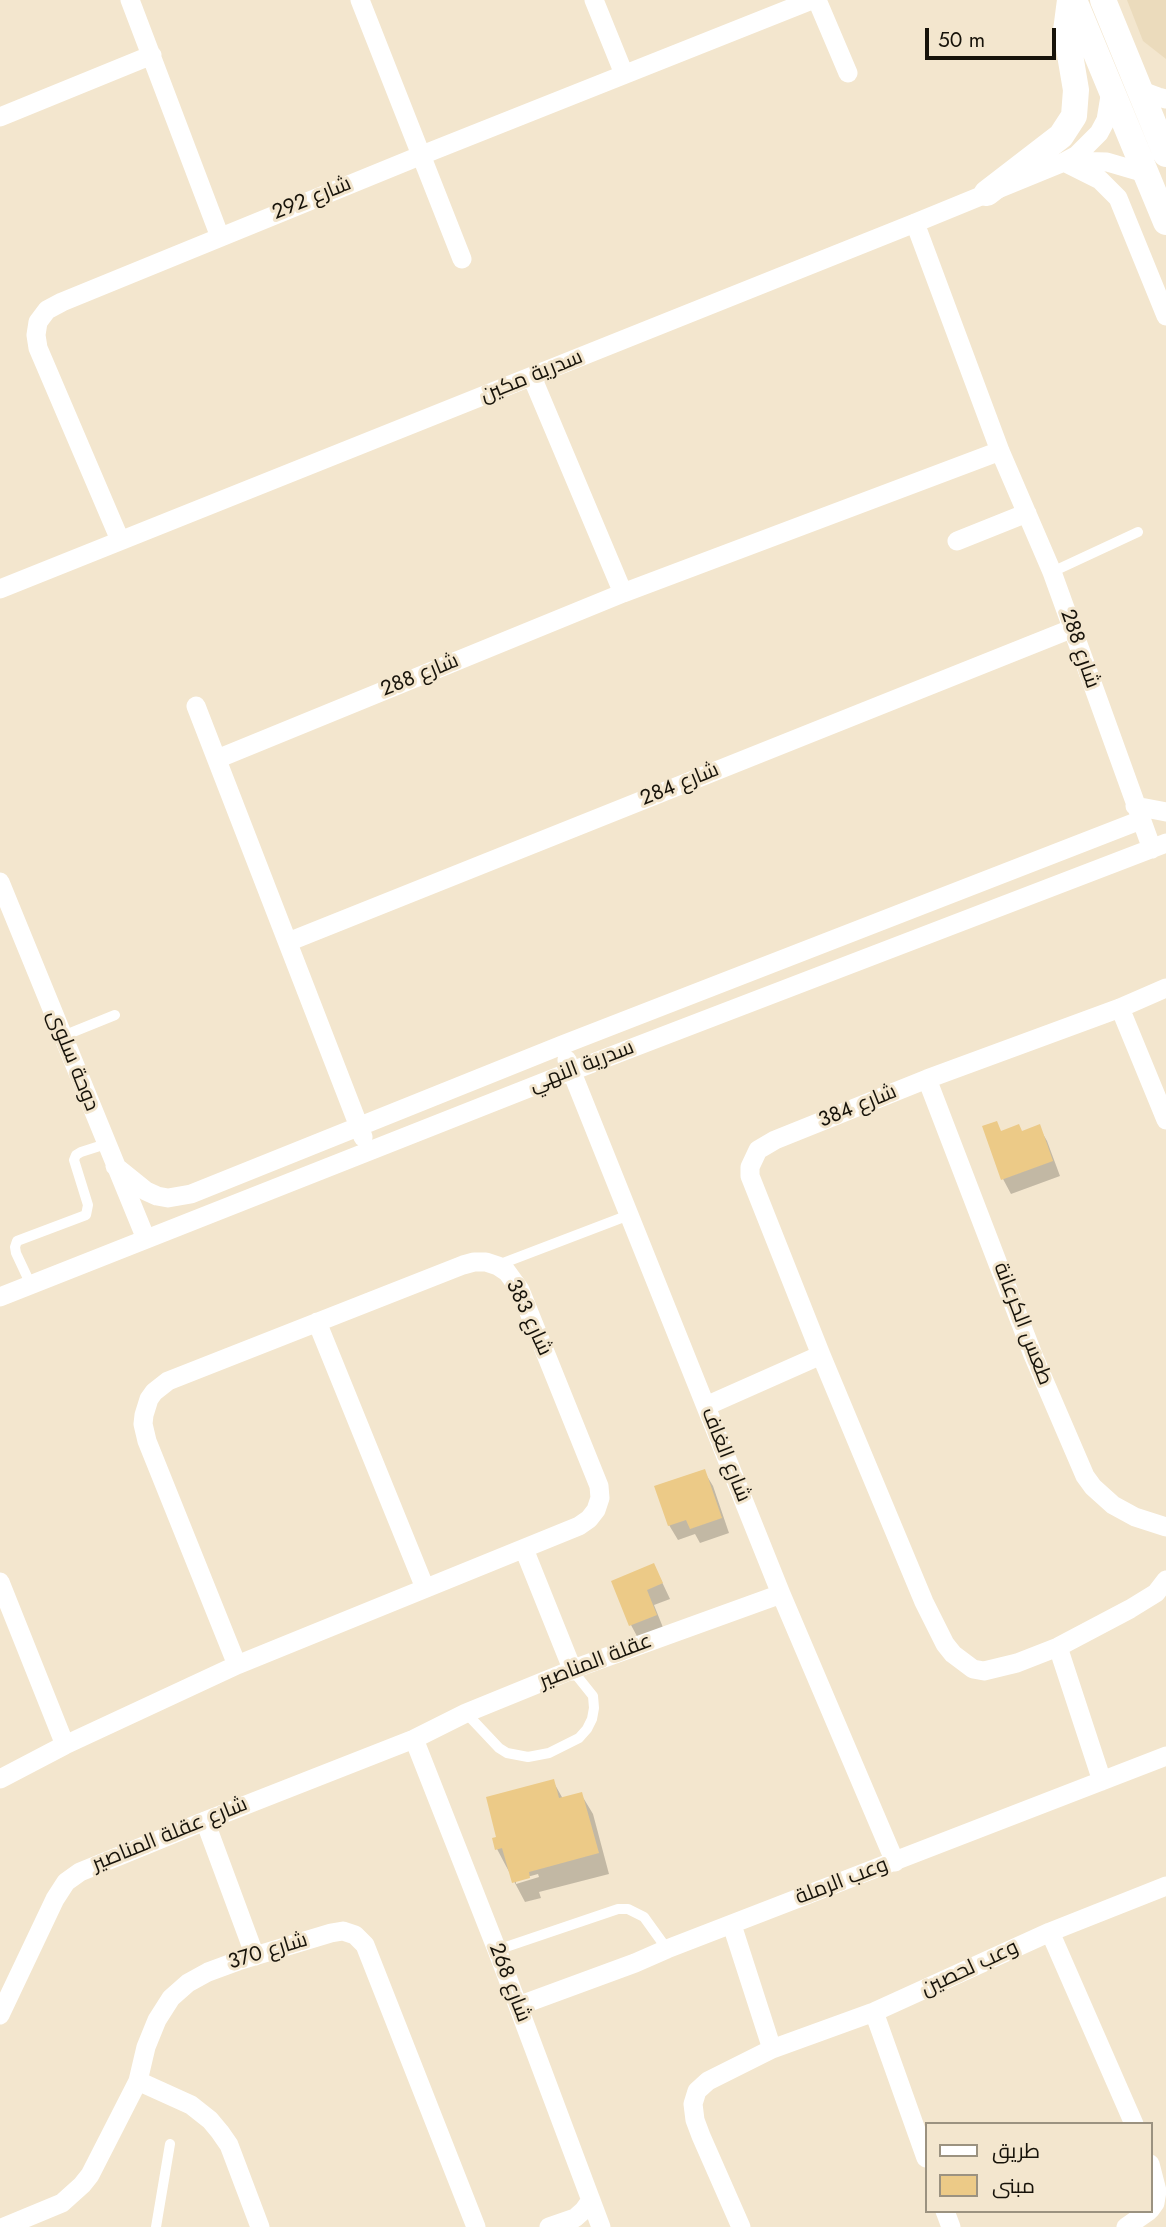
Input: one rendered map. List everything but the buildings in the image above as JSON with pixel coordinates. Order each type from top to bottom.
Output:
[{"type":"street","points":[[130,0],[220,237]]},
{"type":"street","points":[[360,0],[462,259]]},
{"type":"street","points":[[594,0],[624,74]]},
{"type":"street","name":"شارع 292","points":[[120,540],[38,348],[38,322],[47,310],[422,155],[815,0],[848,73]]},
{"type":"street","points":[[1072,0],[1148,174],[1166,222]]},
{"type":"street","points":[[986,193],[1061,136],[1074,116],[1076,90],[1066,31],[1072,0]]},
{"type":"street","points":[[1103,0],[1166,154]]},
{"type":"street","points":[[1,112],[152,55]]},
{"type":"street","name":"سدرية مكين","points":[[0,589],[1064,162],[1077,155],[1098,133],[1106,120],[1111,90]]},
{"type":"street","points":[[1139,90],[1166,99]]},
{"type":"street","points":[[1064,162],[1100,180],[1118,198],[1166,316]]},
{"type":"street","name":"سدرية مكين","points":[[1064,162],[1107,162],[1148,174]]},
{"type":"street","name":"شارع 288","points":[[915,223],[1000,451],[1052,572],[1138,813],[1159,846]]},
{"type":"street","points":[[532,377],[623,593]]},
{"type":"street","name":"شارع 288","points":[[217,760],[623,593],[1000,451]]},
{"type":"street","points":[[957,541],[1027,513]]},
{"type":"street","name":"شارع 284","points":[[288,942],[1072,629]]},
{"type":"street","points":[[196,706],[369,1151]]},
{"type":"street","points":[[115,1166],[146,1191],[168,1198],[180,1198],[1138,813],[1166,812]]},
{"type":"street","name":"سدرية النهي","points":[[0,1297],[572,1071],[1159,846]]},
{"type":"street","name":"دوحة سلوى","points":[[0,882],[146,1239]]},
{"type":"street","name":"شارع 384","points":[[1166,988],[775,1140],[758,1150],[750,1167],[752,1186],[821,1356],[925,1602],[945,1644],[953,1654],[973,1669],[984,1671],[1017,1663],[1058,1647],[1147,1599],[1156,1593],[1166,1580]]},
{"type":"street","points":[[1120,1008],[1166,1120]]},
{"type":"street","name":"شارع الغاف","points":[[562,1045],[781,1594],[895,1862]]},
{"type":"street","name":"طعس الكرعانة","points":[[927,1079],[1033,1356],[1085,1476],[1113,1505],[1135,1517],[1166,1527]]},
{"type":"street","name":"شارع 383","points":[[0,1779],[65,1745],[237,1665],[524,1549],[579,1526],[589,1519],[600,1498],[599,1486],[520,1290],[507,1272],[498,1266],[474,1262],[463,1265],[168,1381],[154,1392],[144,1415],[147,1441],[237,1665]]},
{"type":"street","points":[[317,1322],[425,1588]]},
{"type":"street","points":[[706,1406],[821,1356]]},
{"type":"street","points":[[524,1549],[573,1671]]},
{"type":"street","points":[[0,1582],[65,1745]]},
{"type":"street","name":"عقلة المناصير","points":[[414,1739],[466,1713],[781,1594]]},
{"type":"street","points":[[1058,1647],[1102,1781]]},
{"type":"street","name":"شارع عقلة المناصير","points":[[0,2015],[55,1899],[66,1882],[80,1872],[414,1739]]},
{"type":"street","name":"شارع 268","points":[[414,1739],[497,1950],[599,2224]]},
{"type":"street","name":"وعب الرملة","points":[[518,2006],[1166,1756]]},
{"type":"street","points":[[205,1821],[255,1956]]},
{"type":"street","name":"وعب لحصين","points":[[741,2227],[695,2120],[693,2104],[697,2091],[708,2081],[772,2049],[874,2012],[1050,1932],[1166,1886]]},
{"type":"street","points":[[732,1925],[772,2049]]},
{"type":"street","name":"شارع 370","points":[[4,2227],[40,2221],[82,2186],[138,2081],[146,2048],[157,2020],[171,1998],[188,1983],[208,1972],[337,1931],[349,1933],[365,1945],[476,2227]]},
{"type":"street","points":[[1050,1932],[1133,2122]]},
{"type":"street","points":[[874,2012],[925,2155]]},
{"type":"street","points":[[138,2081],[191,2105],[215,2126],[229,2145],[260,2227]]},
{"type":"street","points":[[1152,2172],[1157,2191],[1152,2208]]},
{"type":"street","points":[[575,2218],[591,2200]]},
{"type":"street","points":[[1126,2227],[1147,2213]]},
{"type":"street","points":[[550,2227],[575,2218],[587,2218],[599,2224]]},
{"type":"lane","points":[[1052,572],[1138,532]]},
{"type":"lane","points":[[63,1036],[115,1015]]},
{"type":"lane","points":[[31,1284],[16,1253],[18,1241],[86,1215],[88,1205],[74,1160],[81,1152],[106,1144]]},
{"type":"lane","points":[[498,1266],[629,1215]]},
{"type":"lane","points":[[466,1713],[507,1753],[528,1757],[549,1753],[579,1738],[592,1719],[593,1696],[573,1671]]},
{"type":"lane","points":[[497,1950],[618,1909],[628,1909],[644,1917],[667,1949]]},
{"type":"lane","points":[[156,2227],[170,2144]]},
{"type":"shaded area","points":[[1127,0],[1166,0],[1166,59],[1143,41]]}]
